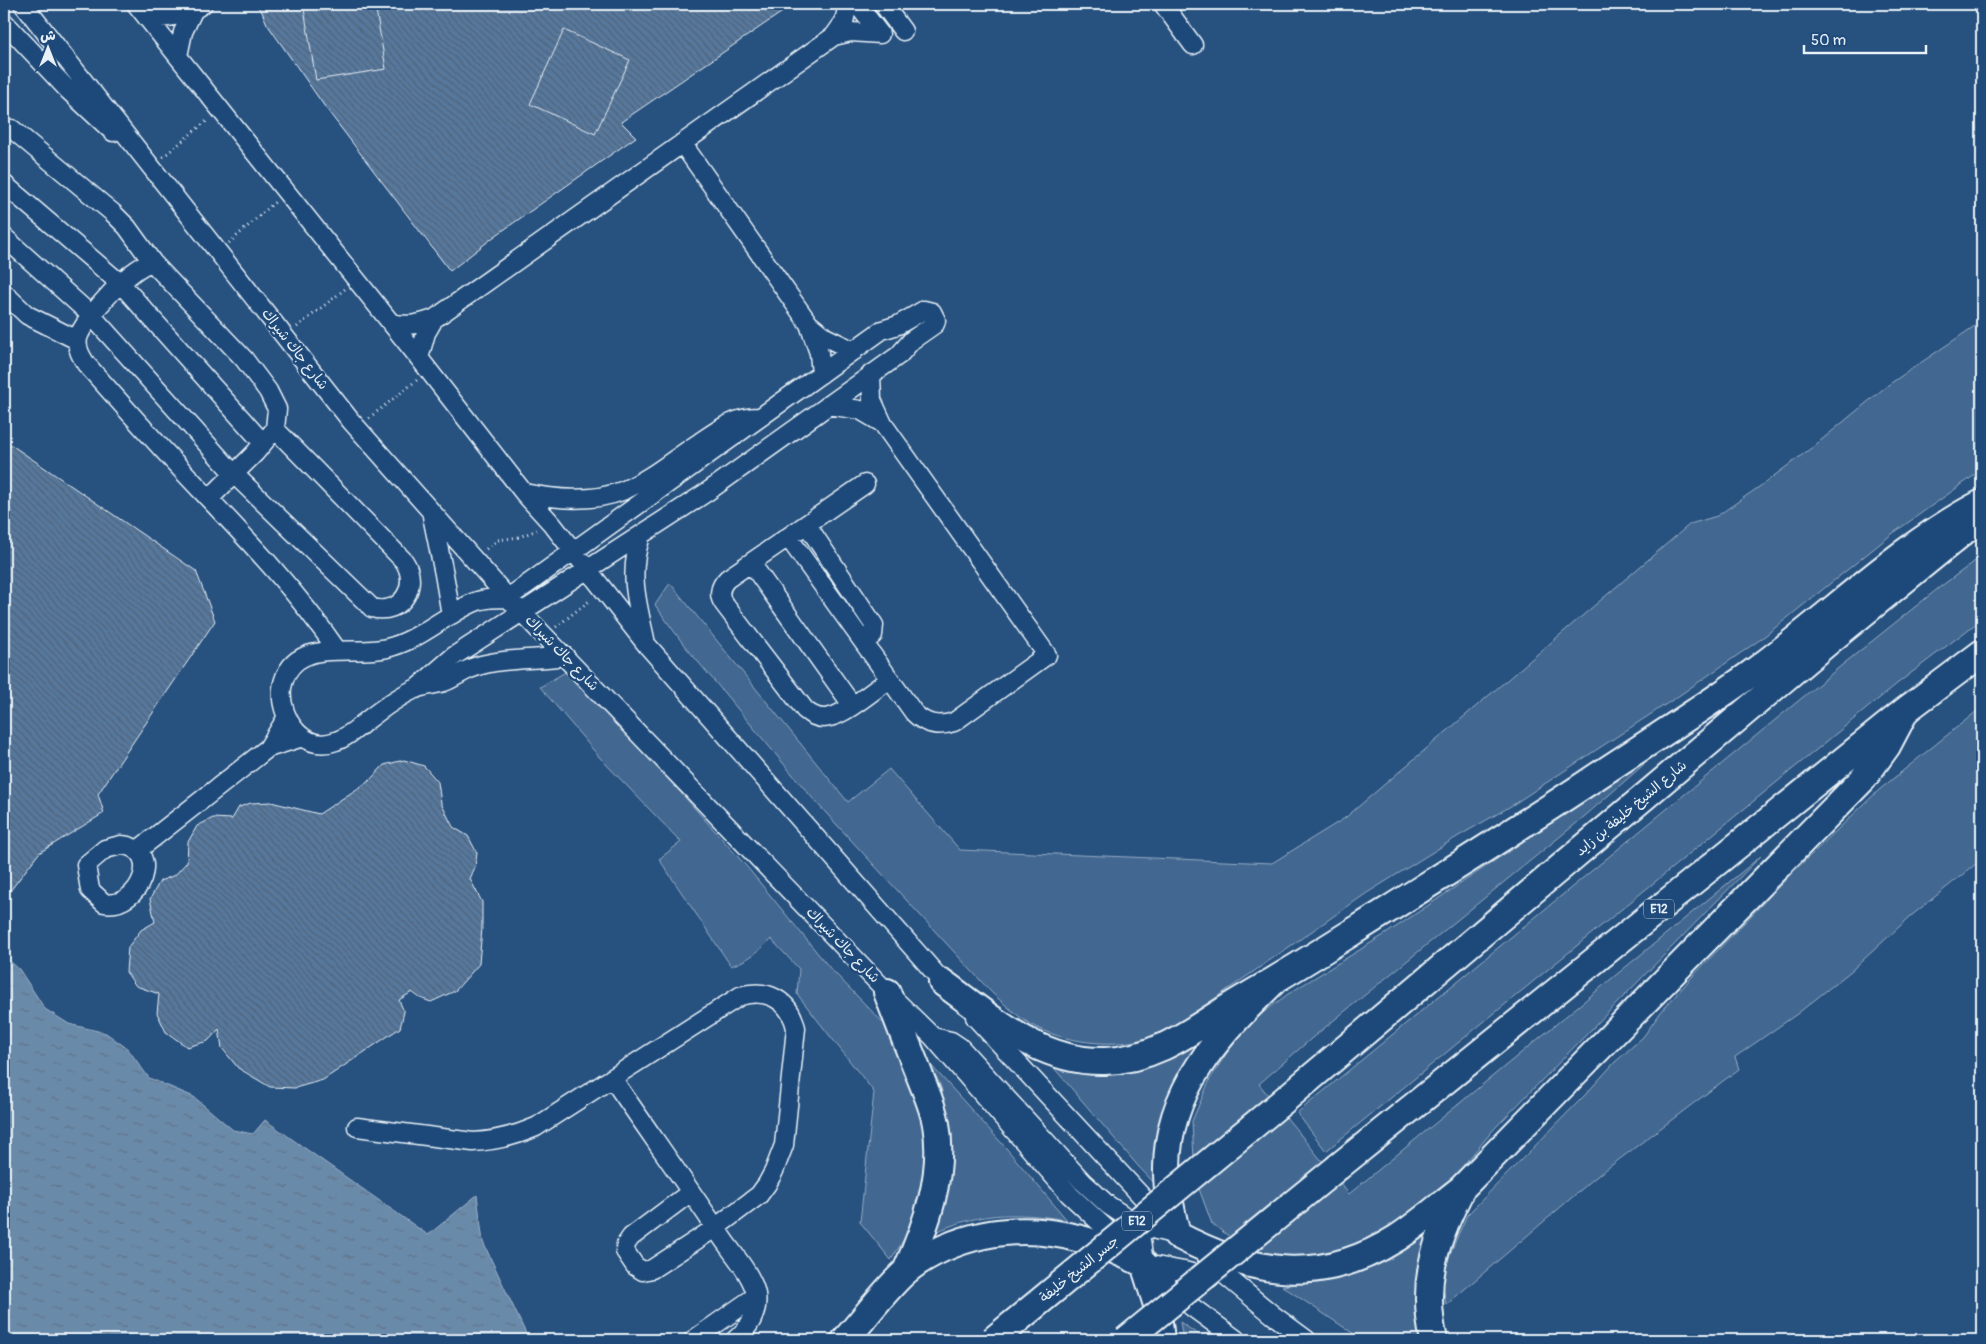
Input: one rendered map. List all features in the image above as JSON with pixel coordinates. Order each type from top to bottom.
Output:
[{"type":"highway","points":[[942,982],[1029,1043],[1065,1057],[1104,1061],[1140,1056],[1174,1042],[1518,828],[1700,709],[1775,656],[1913,546],[1982,503]]},
{"type":"highway","name":"شارع الشيخ خليفة بن زايد","points":[[1282,1102],[1820,648],[1982,517]]},
{"type":"highway","name":"E12","points":[[1126,1340],[1906,710],[1982,654]]},
{"type":"highway","points":[[1273,982],[1232,1022],[1216,1042],[1187,1086],[1172,1126],[1167,1170],[1170,1203],[1177,1235],[1218,1255],[1258,1267],[1300,1271],[1344,1262],[1382,1247],[1461,1189],[1863,779],[1887,746],[1906,710]]},
{"type":"highway","points":[[887,992],[932,1108],[938,1142],[932,1199],[916,1248],[906,1271]]},
{"type":"highway","name":"جسر الشيخ خليفة","points":[[993,1340],[1282,1102]]},
{"type":"highway","points":[[1434,1340],[1428,1297],[1432,1260],[1444,1224],[1461,1189]]},
{"type":"highway","points":[[845,1340],[906,1271],[936,1252],[969,1238],[1023,1230],[1065,1235],[1086,1240],[1125,1254],[1144,1264],[1157,1305],[1161,1340]]},
{"type":"street","name":"شارع جاك شيراك","points":[[23,4],[150,168],[357,427],[508,598],[887,992],[933,1037],[1070,1195],[1192,1307],[1237,1340]]},
{"type":"street","points":[[136,4],[646,644],[942,982],[1132,1184],[1177,1235],[1307,1340]]},
{"type":"street","points":[[392,323],[401,326],[412,325],[434,319],[834,36],[844,22],[848,4]]},
{"type":"street","points":[[834,36],[851,32],[880,34],[857,4]]},
{"type":"street","points":[[883,4],[903,31]]},
{"type":"street","points":[[1163,4],[1193,45]]},
{"type":"street","points":[[147,18],[170,18],[198,7]]},
{"type":"street","points":[[178,56],[183,32],[198,7]]},
{"type":"street","points":[[4,22],[94,116],[139,153]]},
{"type":"street","points":[[4,131],[12,129],[127,227],[153,264],[244,360],[262,383],[277,409],[275,429],[210,498]]},
{"type":"street","points":[[682,143],[809,324],[825,337],[854,351]]},
{"type":"street","points":[[4,184],[121,284],[263,443]]},
{"type":"street","points":[[4,237],[92,316],[234,474],[372,608],[385,611],[399,605],[410,585],[411,579],[408,566],[275,429]]},
{"type":"street","points":[[153,264],[145,264],[112,292],[80,332],[77,340],[79,350],[86,364],[167,454],[210,498],[312,613],[337,650]]},
{"type":"street","points":[[4,293],[27,315],[77,340]]},
{"type":"street","points":[[924,310],[932,312],[936,320],[932,327],[912,340],[899,355],[871,374],[707,492],[454,656],[416,689],[351,734],[337,741],[315,743],[303,737],[287,718],[282,690],[290,668],[297,660],[310,655],[337,650],[386,648],[405,642],[474,601],[484,598],[508,598],[882,330],[898,325],[924,310]]},
{"type":"street","points":[[424,364],[423,341],[434,319]]},
{"type":"street","points":[[809,324],[819,353],[821,374]]},
{"type":"street","points":[[788,537],[920,719],[933,724],[947,724],[960,718],[1047,655],[883,424],[872,400],[871,374]]},
{"type":"street","points":[[828,405],[860,410],[883,424]]},
{"type":"street","points":[[524,493],[559,498],[590,498],[613,494],[636,484],[723,426],[741,419],[761,417]]},
{"type":"street","points":[[865,484],[724,582],[720,596],[724,604],[810,714],[829,718],[890,679]]},
{"type":"street","points":[[430,510],[451,615]]},
{"type":"street","points":[[807,525],[874,625],[872,635],[864,643]]},
{"type":"street","points":[[641,536],[635,558],[634,581],[646,644]]},
{"type":"street","points":[[751,563],[852,705]]},
{"type":"street","points":[[416,689],[444,682],[475,666],[565,656]]},
{"type":"street","points":[[138,850],[268,748],[287,718]]},
{"type":"street","points":[[268,748],[303,737]]},
{"type":"street","points":[[357,1127],[456,1142],[481,1142],[505,1138],[536,1127],[740,996],[758,993],[768,994],[776,998],[790,1011],[794,1019],[796,1038],[786,1131],[780,1158],[774,1172],[758,1195],[715,1228],[652,1269],[643,1271],[635,1266],[625,1251],[626,1244],[631,1237],[691,1192]]},
{"type":"street","points":[[933,1037],[945,1039],[960,1047],[1083,1182],[1108,1206],[1140,1226],[1177,1235]]},
{"type":"street","points":[[612,1078],[750,1280],[756,1296],[756,1306],[752,1320],[744,1332],[735,1340]]},
{"type":"street","points":[[1132,1184],[1140,1226],[1144,1264],[1184,1271],[1238,1286]]},
{"type":"street","points":[[1177,1235],[1192,1307]]},
{"type":"street","points":[[693,1340],[756,1296]]},
{"type":"path","points":[[150,168],[220,109]]},
{"type":"path","points":[[218,252],[287,192]]},
{"type":"path","points":[[285,337],[357,280]]},
{"type":"path","points":[[357,427],[424,364]]},
{"type":"path","points":[[473,558],[498,540],[519,537],[552,524]]},
{"type":"path","points":[[545,635],[589,601]]},
{"type":"shaded area","points":[[1982,321],[1982,470],[1892,534],[1761,639],[1677,697],[1511,806],[1367,893],[1198,1010],[1164,1030],[1143,1039],[1129,1042],[1098,1043],[1065,1038],[1050,1033],[1024,1020],[992,993],[814,800],[684,645],[655,605],[670,583],[848,802],[889,769],[960,850],[1272,863],[1345,818],[1690,524],[1717,516],[1759,487],[1814,446],[1888,385]]},
{"type":"shaded area","points":[[1982,556],[1982,619],[1898,683],[1326,1151],[1297,1113],[1842,665]]},
{"type":"shaded area","points":[[567,671],[747,867],[829,967],[892,1032],[934,1124],[916,1213],[906,1236],[891,1260],[860,1222],[874,1092],[797,994],[799,969],[771,939],[753,955],[731,966],[659,859],[681,842],[601,759],[540,687]]},
{"type":"shaded area","points":[[1982,707],[1982,859],[1911,916],[1851,971],[1797,1014],[1735,1057],[1739,1069],[1596,1177],[1446,1305],[1443,1286],[1447,1260],[1467,1215],[1614,1063],[1643,1037],[1661,1012],[1692,977],[1794,871],[1879,790]]},
{"type":"shaded area","points":[[1664,747],[1578,822],[1312,1038],[1259,1084],[1349,1194],[1761,856],[1495,1128],[1435,1199],[1407,1222],[1336,1255],[1265,1262],[1212,1224],[1195,1178],[1192,1121],[1210,1079],[1232,1045],[1256,1018],[1288,994],[1387,933]]},
{"type":"shaded area","points":[[1206,1032],[1159,1188],[1048,1061],[1093,1061]]},
{"type":"shaded area","points":[[930,1064],[1006,1148],[1067,1220],[1028,1215],[994,1216],[961,1223],[925,1237],[950,1135],[941,1087]]},
{"type":"shaded area","points":[[1437,1229],[1432,1340],[1363,1340],[1282,1286],[1340,1278],[1402,1252]]},
{"type":"shaded area","points":[[1180,1322],[1206,1340],[1183,1340]]},
{"type":"water","points":[[4,956],[19,969],[45,1009],[69,1024],[106,1033],[128,1049],[149,1078],[194,1097],[233,1130],[253,1134],[265,1120],[428,1235],[477,1195],[483,1242],[529,1340],[4,1340]]},
{"type":"building","points":[[255,4],[794,4],[621,122],[636,137],[495,236],[450,271],[325,107]]},
{"type":"building","points":[[339,4],[375,4],[386,69],[316,80],[304,9]]},
{"type":"building","points":[[564,30],[630,60],[595,134],[530,104]]},
{"type":"building","points":[[4,440],[196,571],[215,621],[98,794],[104,813],[39,853],[10,891],[4,886]]},
{"type":"building","points":[[404,760],[424,766],[438,782],[441,803],[453,827],[468,836],[477,853],[475,867],[470,879],[482,902],[479,964],[455,991],[431,1002],[420,998],[412,992],[399,1000],[404,1012],[400,1028],[323,1080],[295,1088],[270,1087],[238,1068],[222,1048],[219,1029],[208,1041],[187,1047],[166,1032],[157,1013],[159,994],[136,986],[126,972],[128,947],[141,930],[155,922],[150,899],[160,881],[175,875],[187,862],[188,842],[197,826],[213,818],[232,819],[239,807],[251,803],[271,802],[319,814],[369,781],[384,765]]}]
